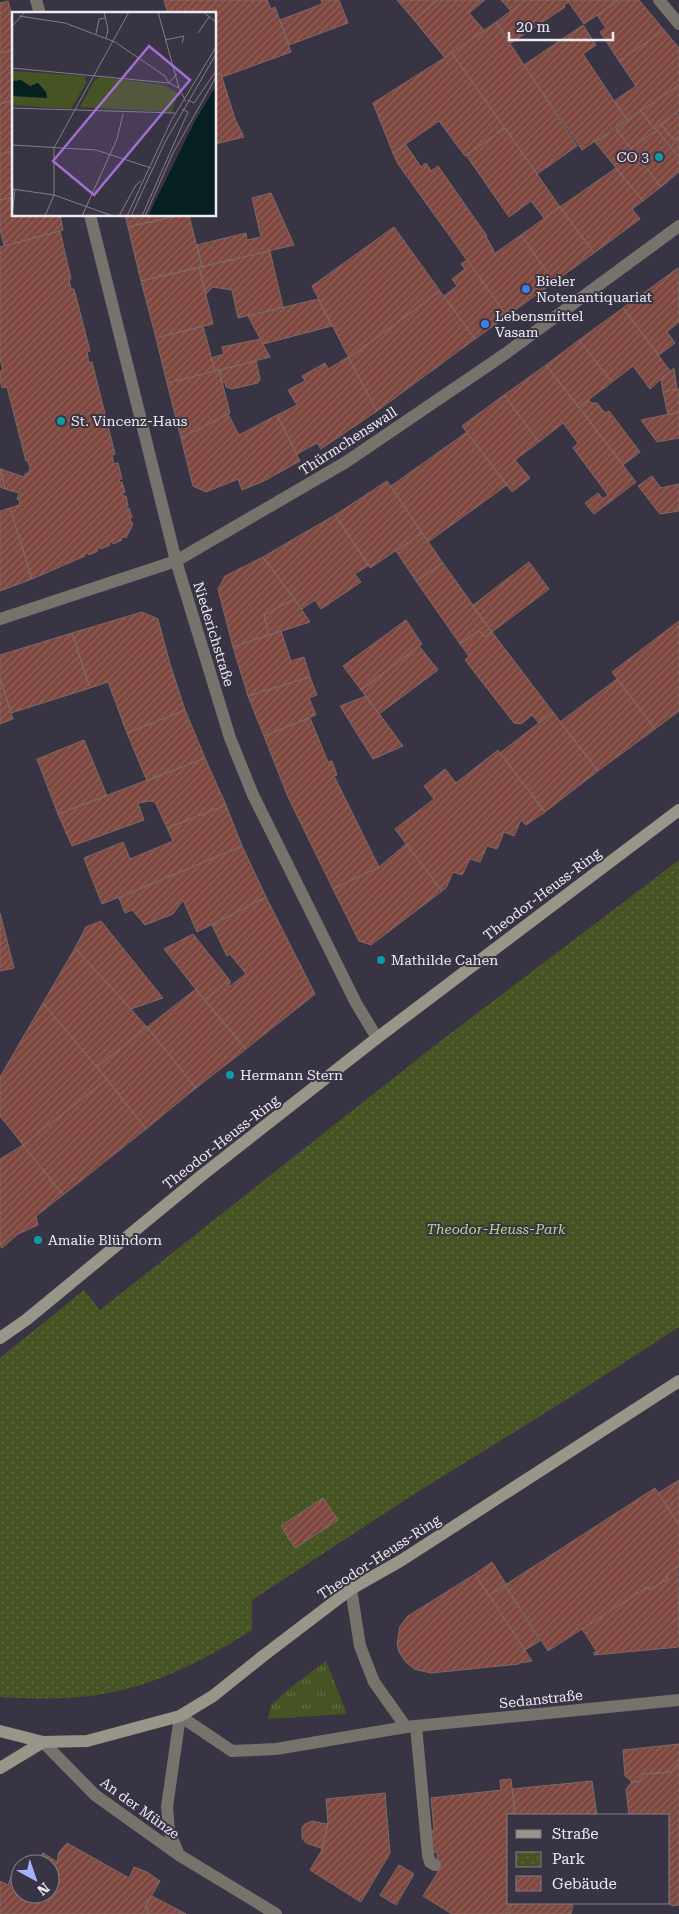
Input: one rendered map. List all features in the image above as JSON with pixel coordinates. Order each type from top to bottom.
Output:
[{"type":"main road","name":"Theodor-Heuss-Ring","points":[[0,1338],[26,1320],[201,1176],[377,1038],[679,810]]},
{"type":"main road","name":"Theodor-Heuss-Ring","points":[[0,1731],[42,1742],[87,1742],[180,1716],[213,1696],[351,1589],[402,1560],[679,1381]]},
{"type":"main road","points":[[0,1768],[42,1742]]},
{"type":"street","points":[[659,0],[679,24]]},
{"type":"street","name":"Niederichstraße","points":[[90,216],[176,561],[230,738],[254,795],[356,1003],[377,1038]]},
{"type":"street","name":"Thürmchenswall","points":[[0,619],[176,561],[346,462],[505,354],[679,226]]},
{"type":"street","points":[[351,1589],[360,1646],[374,1682],[411,1727],[428,1855],[430,1862],[435,1865]]},
{"type":"street","name":"Sedanstraße","points":[[180,1716],[232,1751],[276,1749],[411,1727],[679,1700]]},
{"type":"street","name":"An der Münze","points":[[179,1855],[169,1831],[167,1807],[180,1716]]},
{"type":"street","name":"An der Münze","points":[[42,1742],[95,1795],[179,1855],[276,1914]]},
{"type":"green space","name":"Theodor-Heuss-Park","points":[[679,860],[679,1327],[416,1493],[252,1600],[252,1630],[199,1661],[143,1684],[103,1694],[39,1699],[0,1697],[0,1358],[84,1290],[100,1310],[434,1046]]},
{"type":"green space","points":[[326,1661],[347,1714],[268,1719],[271,1705]]},
{"type":"building","points":[[164,0],[267,0],[271,9],[275,7],[291,52],[222,77],[221,74],[216,76],[216,12],[167,12]]},
{"type":"building","points":[[321,0],[339,0],[348,23],[289,45],[280,20],[322,4]]},
{"type":"building","points":[[397,0],[438,0],[414,20]]},
{"type":"building","points":[[438,0],[485,0],[469,13],[484,30],[445,58],[414,20]]},
{"type":"building","points":[[501,0],[526,0],[511,11]]},
{"type":"building","points":[[526,0],[567,0],[569,2],[564,5],[565,7],[511,43],[496,22]]},
{"type":"building","points":[[567,0],[619,0],[584,24]]},
{"type":"building","points":[[619,0],[639,0],[664,30],[619,61],[600,32],[606,28],[597,15]]},
{"type":"building","points":[[8,1],[12,16],[12,50],[0,53],[0,3]]},
{"type":"building","points":[[496,22],[577,146],[537,174],[452,53]]},
{"type":"building","points":[[583,25],[596,45],[583,54],[627,120],[582,150],[524,65]]},
{"type":"building","points":[[664,30],[679,48],[679,85],[627,120],[614,101],[636,86],[619,61]]},
{"type":"building","points":[[12,50],[12,101],[0,104],[0,53]]},
{"type":"building","points":[[452,53],[505,128],[465,156],[439,121],[393,153],[373,103]]},
{"type":"building","points":[[221,74],[235,119],[244,137],[216,144],[216,76]]},
{"type":"building","points":[[679,85],[679,111],[654,129],[641,111]]},
{"type":"building","points":[[12,101],[12,151],[0,154],[0,104]]},
{"type":"building","points":[[641,111],[654,129],[657,130],[631,148],[616,129]]},
{"type":"building","points":[[677,112],[679,115],[679,137],[673,140],[661,124]]},
{"type":"building","points":[[661,124],[673,140],[679,137],[679,158],[655,128]]},
{"type":"building","points":[[505,128],[560,207],[544,218],[531,201],[509,217],[466,155]]},
{"type":"building","points":[[616,129],[661,187],[643,201],[595,142]]},
{"type":"building","points":[[657,130],[679,158],[679,172],[661,187],[631,148]]},
{"type":"building","points":[[406,145],[421,167],[426,163],[431,171],[438,166],[487,236],[494,254],[521,235],[554,282],[507,316],[398,164],[393,153]]},
{"type":"building","points":[[12,151],[12,197],[0,200],[0,154]]},
{"type":"building","points":[[616,168],[643,201],[632,209],[640,219],[594,253],[560,207]]},
{"type":"building","points":[[271,193],[294,245],[202,267],[197,245],[246,233],[247,240],[261,237],[252,198]]},
{"type":"building","points":[[12,197],[12,216],[60,216],[63,230],[4,246],[0,229],[0,200]]},
{"type":"building","points":[[560,207],[594,253],[554,282],[521,235]]},
{"type":"building","points":[[125,216],[176,216],[128,227]]},
{"type":"building","points":[[176,216],[189,216],[202,267],[141,281],[128,227]]},
{"type":"building","points":[[394,227],[440,291],[349,358],[312,286]]},
{"type":"building","name":"St. Vincenz-Haus","points":[[60,231],[71,279],[69,280],[71,289],[74,289],[90,351],[87,352],[89,363],[92,362],[115,454],[112,455],[114,464],[118,463],[122,479],[119,479],[125,492],[122,493],[123,496],[126,496],[128,506],[126,506],[127,509],[129,508],[132,518],[129,518],[133,524],[126,538],[121,538],[122,540],[113,544],[112,542],[109,543],[110,545],[97,549],[98,551],[89,555],[88,553],[84,554],[85,556],[32,579],[10,508],[19,505],[20,500],[17,499],[19,493],[5,489],[1,469],[24,477],[26,473],[28,474],[30,468],[28,461],[26,461],[7,387],[2,388],[0,380],[0,371],[3,370],[0,359],[0,247]]},
{"type":"building","points":[[270,251],[283,307],[238,318],[232,290],[213,287],[206,294],[199,267]]},
{"type":"building","points":[[467,260],[507,316],[475,339],[444,296],[457,286],[452,279],[465,269],[461,264]]},
{"type":"building","points":[[199,267],[213,324],[156,338],[141,281]]},
{"type":"building","points":[[678,268],[679,322],[667,332],[675,343],[659,355],[623,308]]},
{"type":"building","points":[[440,291],[475,339],[377,411],[349,358]]},
{"type":"building","points":[[318,299],[332,326],[263,344],[248,316]]},
{"type":"building","points":[[623,308],[670,371],[650,389],[633,366],[612,382],[579,340]]},
{"type":"building","points":[[203,326],[215,371],[167,383],[156,338]]},
{"type":"building","points":[[260,339],[270,357],[215,371],[211,358],[224,354],[222,347]]},
{"type":"building","points":[[579,340],[612,382],[579,407],[546,365]]},
{"type":"building","points":[[348,357],[377,411],[321,449],[317,443],[297,454],[277,415],[297,405],[288,390],[305,381],[302,376],[325,363],[328,369]]},
{"type":"building","points":[[256,361],[260,379],[258,383],[232,389],[226,387],[225,382],[222,383],[219,370]]},
{"type":"building","points":[[546,365],[636,482],[594,514],[585,503],[598,493],[603,499],[608,495],[573,448],[578,443],[563,423],[539,442],[504,395]]},
{"type":"building","points":[[674,368],[677,389],[663,392],[661,379]]},
{"type":"building","points":[[219,370],[230,413],[181,438],[167,383]]},
{"type":"building","points":[[679,389],[679,412],[668,415],[663,392]]},
{"type":"building","points":[[504,395],[539,442],[515,460],[530,478],[512,492],[462,426]]},
{"type":"building","points":[[589,399],[591,403],[597,403],[605,413],[609,411],[640,452],[623,465],[579,407]]},
{"type":"building","points":[[679,412],[679,438],[657,442],[641,420]]},
{"type":"building","points":[[228,414],[239,435],[277,415],[300,461],[264,481],[242,490],[238,479],[206,492],[193,486],[181,438]]},
{"type":"building","points":[[467,432],[507,485],[428,542],[391,486]]},
{"type":"building","points":[[1,469],[5,489],[0,487]]},
{"type":"building","points":[[652,476],[661,488],[679,484],[679,511],[660,514],[638,486]]},
{"type":"building","points":[[387,481],[422,533],[370,568],[335,515]]},
{"type":"building","points":[[10,508],[32,579],[0,591],[0,511]]},
{"type":"building","points":[[335,515],[369,565],[355,574],[361,582],[321,609],[315,600],[302,609],[263,557]]},
{"type":"building","points":[[422,533],[443,563],[416,581],[396,551]]},
{"type":"building","points":[[263,557],[294,599],[264,615],[269,635],[233,647],[218,589],[225,576]]},
{"type":"building","points":[[529,562],[549,589],[492,632],[472,606]]},
{"type":"building","points":[[443,563],[492,632],[485,637],[479,630],[460,644],[416,581]]},
{"type":"building","points":[[294,599],[310,622],[269,635],[264,615]]},
{"type":"building","points":[[142,612],[158,619],[185,710],[127,733],[108,682],[90,688],[72,633]]},
{"type":"building","points":[[406,620],[422,644],[361,690],[343,666]]},
{"type":"building","points":[[679,621],[679,711],[655,729],[612,672]]},
{"type":"building","points":[[479,630],[485,637],[492,632],[553,712],[539,723],[532,715],[521,724],[514,723],[465,660],[469,656],[460,644]]},
{"type":"building","points":[[281,631],[291,661],[304,657],[310,677],[248,696],[233,647]]},
{"type":"building","points":[[72,633],[90,688],[11,713],[0,678],[0,655]]},
{"type":"building","points":[[419,646],[438,670],[379,714],[361,690]]},
{"type":"building","points":[[310,677],[317,695],[309,698],[316,715],[264,736],[248,696]]},
{"type":"building","points":[[0,678],[13,719],[0,724]]},
{"type":"building","points":[[617,679],[655,729],[598,771],[560,722]]},
{"type":"building","points":[[366,696],[403,746],[373,759],[340,706]]},
{"type":"building","points":[[185,710],[205,758],[147,781],[127,733]]},
{"type":"building","points":[[553,712],[598,771],[545,812],[500,753]]},
{"type":"building","points":[[310,718],[328,762],[332,761],[337,775],[334,776],[379,867],[333,889],[288,797],[264,736]]},
{"type":"building","points":[[84,740],[107,796],[58,814],[37,759]]},
{"type":"building","points":[[498,750],[545,812],[526,825],[521,820],[514,836],[504,832],[497,849],[487,846],[480,862],[470,859],[462,875],[453,872],[446,888],[442,891],[395,829],[434,799],[424,786],[445,769],[456,783]]},
{"type":"building","points":[[205,758],[226,805],[167,828],[155,802],[138,803],[144,820],[72,846],[58,814]]},
{"type":"building","points":[[226,805],[242,846],[102,904],[84,858],[123,842],[130,859],[173,841],[167,828]]},
{"type":"building","points":[[406,844],[442,891],[371,945],[359,941],[333,889],[379,867]]},
{"type":"building","points":[[242,846],[266,897],[197,932],[183,900],[173,914],[145,925],[132,910],[125,913],[119,898]]},
{"type":"building","points":[[266,897],[315,994],[246,1049],[204,1000],[227,982],[230,986],[246,974],[230,954],[227,956],[212,925]]},
{"type":"building","points":[[0,913],[14,968],[0,971]]},
{"type":"building","points":[[101,921],[163,998],[131,1009],[75,948],[86,927]]},
{"type":"building","points":[[193,934],[231,982],[229,984],[227,982],[204,1000],[164,949]]},
{"type":"building","points":[[75,948],[147,1027],[97,1067],[43,1003]]},
{"type":"building","points":[[196,989],[246,1049],[196,1088],[147,1027]]},
{"type":"building","points":[[43,1003],[107,1079],[23,1145],[0,1116],[0,1077]]},
{"type":"building","points":[[147,1027],[196,1088],[146,1129],[97,1067]]},
{"type":"building","points":[[107,1079],[146,1129],[63,1195],[23,1145]]},
{"type":"building","points":[[23,1145],[63,1195],[36,1216],[38,1225],[18,1234],[2,1248],[0,1246],[0,1159]]},
{"type":"building","points":[[679,1480],[679,1525],[658,1493]]},
{"type":"building","points":[[655,1488],[679,1525],[679,1566],[666,1575],[668,1579],[649,1590],[647,1587],[548,1651],[505,1585]]},
{"type":"building","points":[[323,1498],[338,1520],[295,1548],[281,1526]]},
{"type":"building","points":[[492,1562],[506,1584],[489,1596],[475,1574]]},
{"type":"building","points":[[678,1566],[679,1647],[594,1655],[594,1652],[597,1652],[582,1629],[647,1587],[649,1590],[668,1579],[666,1575]]},
{"type":"building","points":[[475,1574],[532,1661],[431,1673],[414,1669],[399,1652],[397,1644],[400,1626],[408,1616]]},
{"type":"building","points":[[505,1586],[540,1641],[525,1650],[489,1595]]},
{"type":"building","points":[[679,1744],[679,1762],[671,1772],[643,1774],[639,1782],[632,1782],[625,1776],[623,1750]]},
{"type":"building","points":[[679,1762],[679,1905],[672,1906],[669,1904],[669,1814],[629,1814],[626,1789],[632,1782],[639,1782],[643,1774],[671,1772]]},
{"type":"building","points":[[511,1779],[515,1814],[507,1814],[507,1904],[512,1904],[506,1914],[452,1914],[423,1896],[438,1872],[437,1852],[432,1853],[430,1831],[434,1830],[431,1798],[501,1790],[500,1780]]},
{"type":"building","points":[[592,1781],[597,1814],[515,1814],[512,1789]]},
{"type":"building","points":[[385,1793],[390,1853],[361,1902],[310,1870],[322,1850],[328,1823],[326,1799]]},
{"type":"building","points":[[312,1821],[328,1823],[322,1850],[306,1843],[302,1838],[302,1828],[305,1824]]},
{"type":"building","points":[[67,1843],[129,1878],[134,1867],[147,1872],[160,1881],[145,1907],[148,1910],[147,1914],[0,1914],[0,1881],[8,1885],[10,1880],[10,1904],[60,1904],[59,1852]]},
{"type":"building","points":[[399,1865],[414,1874],[396,1905],[380,1895]]},
{"type":"building","points":[[152,1896],[186,1914],[147,1914],[148,1910],[145,1907]]},
{"type":"building","points":[[512,1904],[573,1904],[571,1914],[506,1914]]},
{"type":"place","name":"CO 3","points":[[659,157]]},
{"type":"place","name":"Bieler Notenantiquariat","points":[[526,289]]},
{"type":"place","name":"Lebensmittel Vasam","points":[[485,324]]},
{"type":"place","name":"St. Vincenz-Haus","points":[[61,421]]},
{"type":"place","name":"Mathilde Cahen","points":[[381,960]]},
{"type":"place","name":"Hermann Stern","points":[[230,1075]]},
{"type":"place","name":"Amalie Blühdorn","points":[[38,1240]]}]
